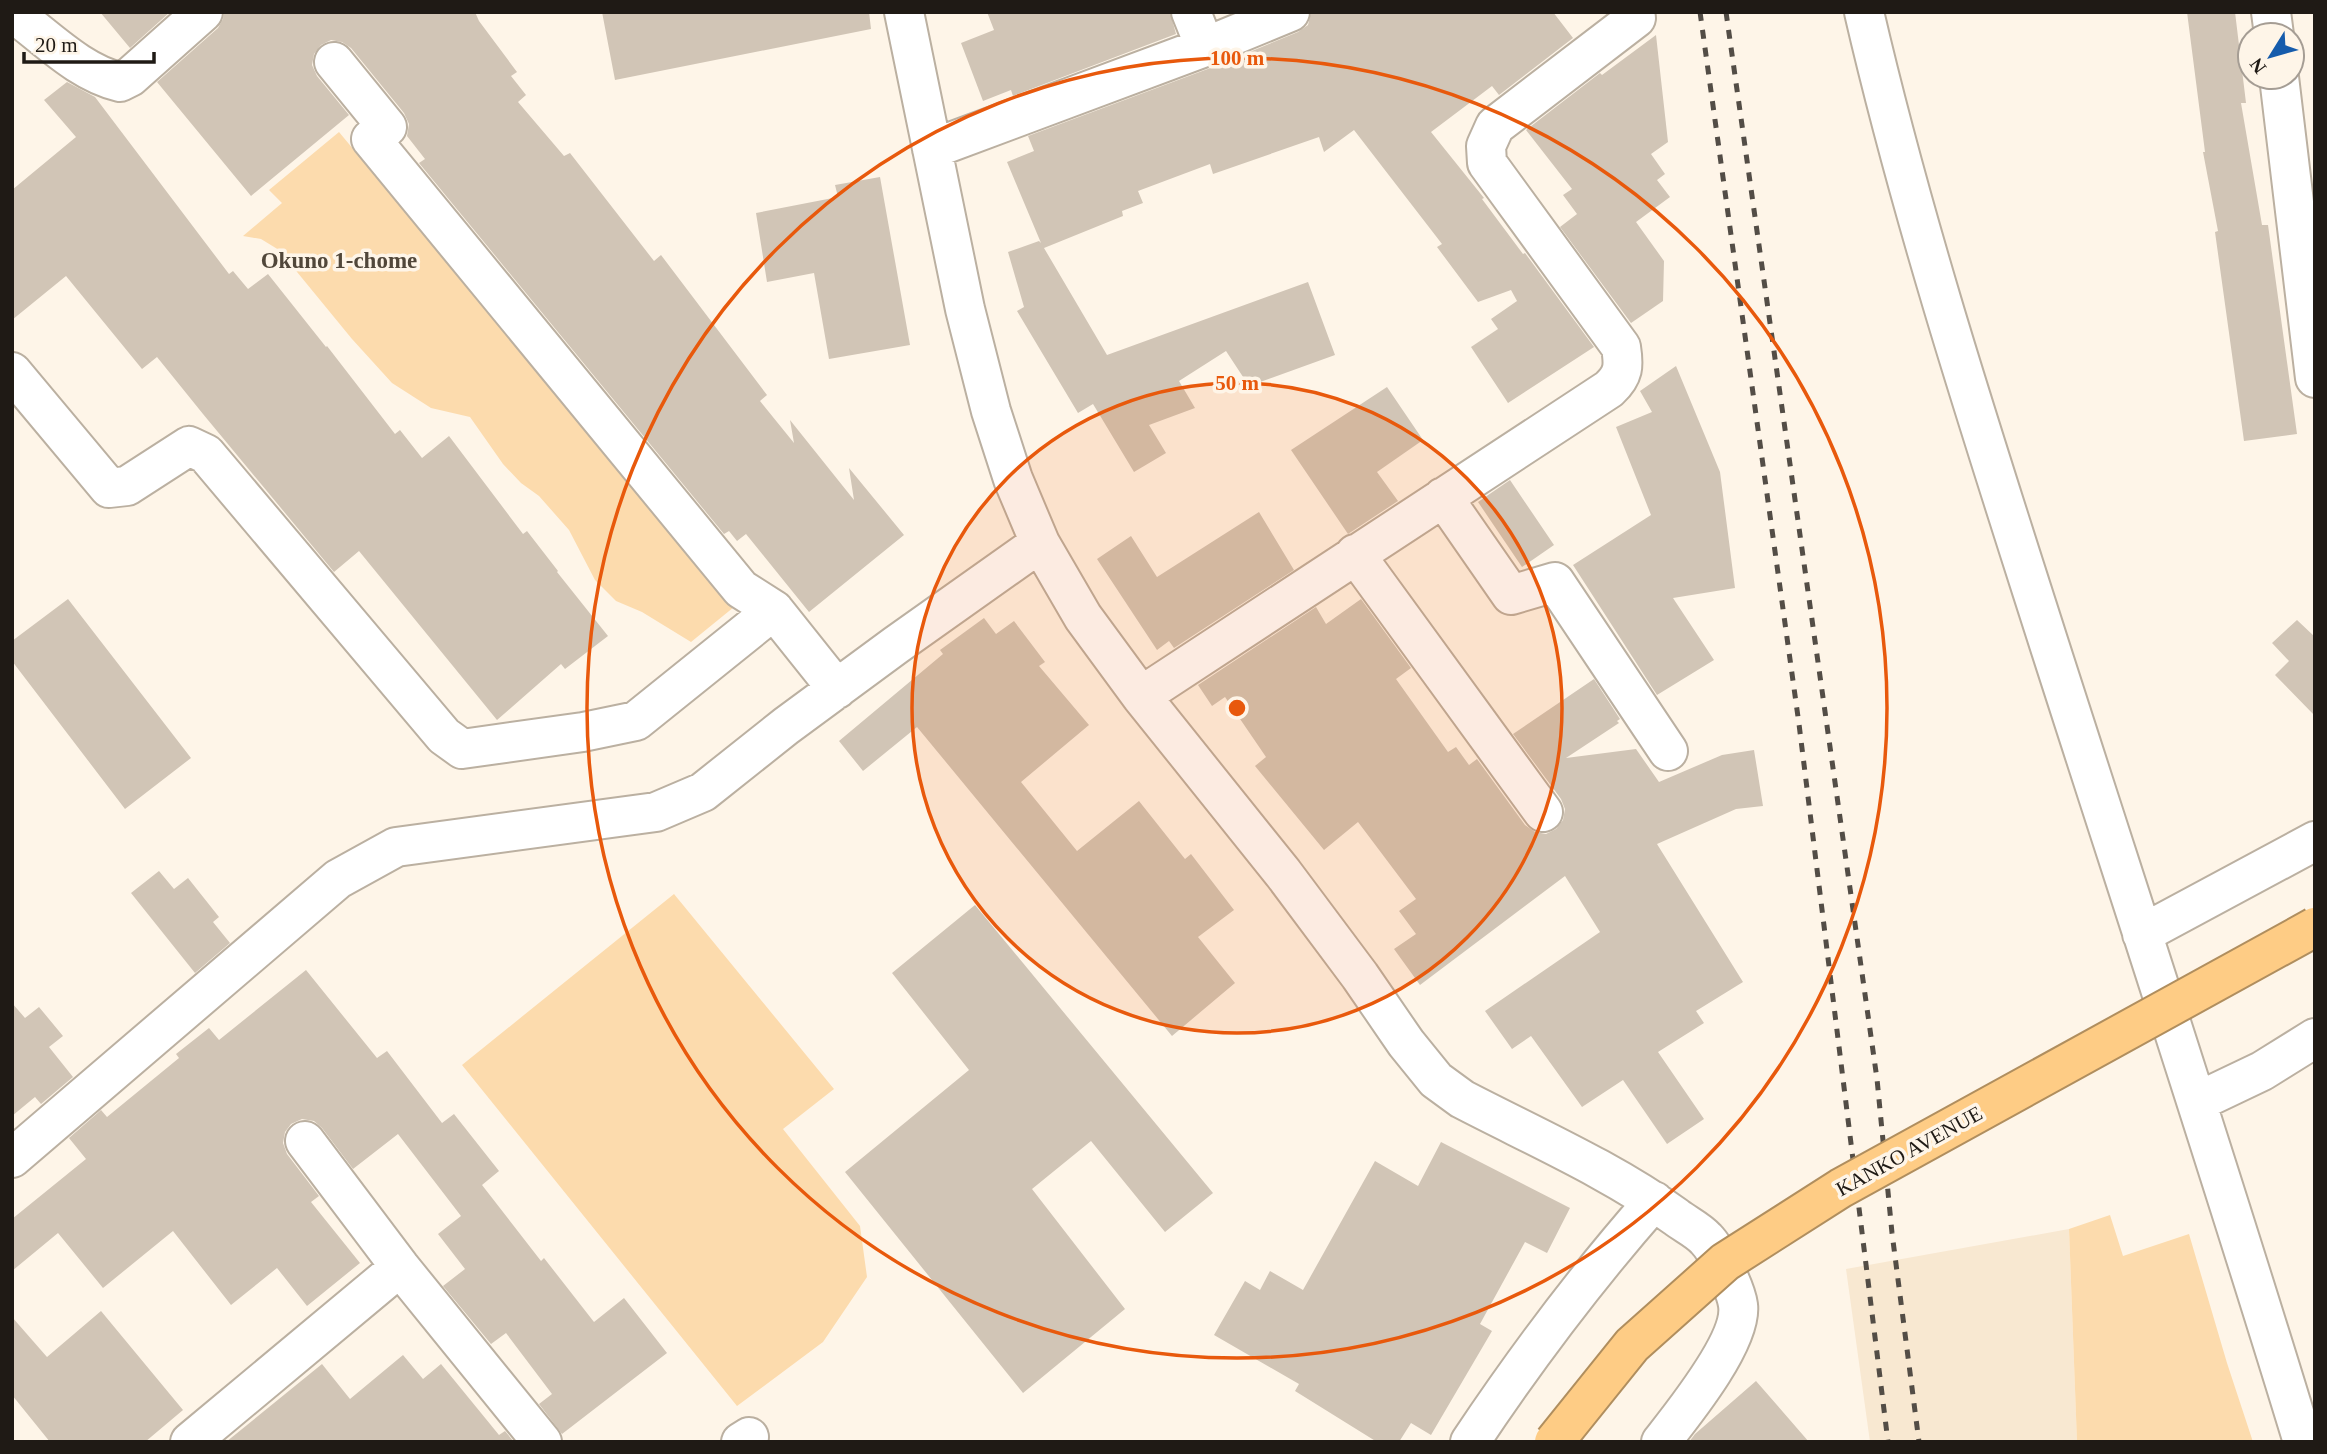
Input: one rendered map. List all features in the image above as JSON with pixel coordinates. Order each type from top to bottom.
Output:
[{"type":"highway","name":"KANKO AVENUE","points":[[1554,1442],[1632,1345],[1725,1262],[1841,1188],[2315,927]]},
{"type":"street","points":[[17,18],[86,68],[120,82],[130,77],[203,12]]},
{"type":"street","points":[[904,12],[965,309],[991,411],[1013,479],[1040,543],[1083,617],[1141,696],[1283,873],[1406,1043],[1436,1080],[1462,1099],[1654,1201],[1706,1239],[1726,1270],[1739,1306],[1735,1330],[1724,1353],[1661,1442]]},
{"type":"street","points":[[932,149],[1198,29],[1290,12]]},
{"type":"street","points":[[1864,12],[1926,248],[2010,522],[2197,1102],[2303,1442]]},
{"type":"street","points":[[1141,696],[1609,389],[1620,379],[1625,367],[1621,347],[1488,163],[1486,146],[1495,126],[1636,18]]},
{"type":"street","points":[[334,62],[387,127],[371,139],[741,589],[774,610],[837,689]]},
{"type":"street","points":[[2285,91],[2300,130],[2315,377]]},
{"type":"street","points":[[12,372],[109,488],[127,486],[189,446],[206,454],[444,736],[462,749],[583,732],[636,721],[774,610]]},
{"type":"street","points":[[1443,497],[1511,595],[1555,582],[1668,751]]},
{"type":"street","points":[[12,1158],[338,879],[396,847],[656,812],[703,792],[837,689],[1040,543]]},
{"type":"street","points":[[1355,554],[1543,812]]},
{"type":"street","points":[[2142,934],[2310,855]]},
{"type":"street","points":[[2197,1102],[2262,1071],[2315,1038]]},
{"type":"street","points":[[305,1141],[400,1267],[542,1442]]},
{"type":"street","points":[[1470,1442],[1513,1378],[1594,1270],[1654,1201]]},
{"type":"street","points":[[190,1442],[400,1267]]},
{"type":"shaded area","points":[[339,132],[734,607],[691,642],[642,612],[616,601],[595,580],[569,530],[539,496],[521,483],[503,464],[470,417],[431,408],[392,383],[279,250],[261,239],[243,236],[282,203],[269,190]]},
{"type":"shaded area","points":[[674,894],[834,1089],[783,1129],[860,1226],[867,1277],[823,1342],[737,1406],[462,1065]]},
{"type":"shaded area","points":[[2110,1215],[2123,1256],[2189,1234],[2253,1442],[2077,1442],[2069,1229]]},
{"type":"shaded area","points":[[2069,1229],[2077,1442],[1870,1442],[1846,1269]]},
{"type":"building","points":[[100,12],[170,12],[130,48]]},
{"type":"building","points":[[224,12],[475,12],[517,72],[511,76],[526,95],[518,102],[564,156],[570,153],[654,261],[661,255],[767,395],[760,401],[794,443],[790,420],[854,500],[849,468],[904,535],[809,612],[746,534],[737,541],[729,531],[724,534],[419,163],[425,159],[407,136],[409,124],[404,113],[351,48],[342,42],[331,40],[321,45],[314,54],[312,65],[317,76],[349,115],[251,196],[157,82],[218,28]]},
{"type":"building","points":[[602,12],[869,12],[871,29],[615,80]]},
{"type":"building","points":[[987,12],[1170,12],[1176,34],[1013,96],[1011,90],[983,101],[961,43],[994,30]]},
{"type":"building","points":[[1311,12],[1553,12],[1573,38],[1499,95],[1492,86],[1431,132],[1484,198],[1482,199],[1594,347],[1508,403],[1471,347],[1498,329],[1491,319],[1517,301],[1511,290],[1478,302],[1437,247],[1442,244],[1354,130],[1324,152],[1319,137],[1213,174],[1210,164],[1138,191],[1143,203],[1122,211],[1123,216],[1044,248],[1107,355],[1308,282],[1335,355],[1249,386],[1226,351],[1179,381],[1195,408],[1149,425],[1166,453],[1134,472],[1093,404],[1078,413],[1017,311],[1024,307],[1008,252],[1039,241],[1041,243],[1007,162],[1034,151],[1028,136],[1213,67],[1298,32],[1308,25]]},
{"type":"building","points":[[2187,12],[2235,12],[2236,91],[2245,91],[2246,103],[2241,103],[2262,225],[2268,225],[2297,434],[2244,441],[2215,232],[2218,231]]},
{"type":"building","points":[[1656,35],[1668,142],[1651,154],[1665,174],[1657,180],[1670,197],[1636,222],[1664,261],[1663,301],[1631,323],[1560,227],[1577,214],[1563,195],[1572,189],[1526,130],[1600,73],[1602,75]]},
{"type":"building","points":[[67,82],[95,97],[229,274],[233,271],[248,289],[268,274],[395,434],[400,430],[422,458],[449,436],[523,534],[527,531],[608,636],[565,669],[561,664],[497,720],[359,551],[334,572],[157,357],[142,369],[66,276],[12,320],[12,190],[76,137],[44,100]]},
{"type":"building","points":[[880,177],[910,345],[829,359],[814,273],[767,282],[756,213],[838,197],[835,185]]},
{"type":"building","points":[[1676,366],[1720,472],[1735,588],[1673,598],[1714,660],[1657,695],[1573,565],[1651,515],[1616,427],[1652,412],[1640,391]]},
{"type":"building","points":[[1387,387],[1423,440],[1377,472],[1398,501],[1348,534],[1291,450]]},
{"type":"building","points":[[1510,480],[1554,545],[1522,567],[1478,502]]},
{"type":"building","points":[[1259,512],[1294,570],[1174,648],[1169,641],[1157,650],[1097,559],[1131,536],[1157,577]]},
{"type":"building","points":[[68,599],[191,758],[125,809],[12,661],[12,641]]},
{"type":"building","points":[[1361,599],[1411,668],[1396,679],[1448,752],[1456,747],[1469,765],[1477,759],[1525,825],[1535,832],[1546,834],[1556,829],[1563,820],[1565,809],[1561,799],[1513,734],[1594,679],[1620,719],[1617,721],[1619,723],[1566,758],[1636,749],[1659,782],[1722,755],[1754,750],[1763,806],[1736,809],[1657,844],[1743,982],[1696,1011],[1704,1023],[1658,1052],[1704,1119],[1667,1144],[1623,1080],[1582,1107],[1531,1036],[1512,1049],[1485,1011],[1600,932],[1565,876],[1420,985],[1394,949],[1416,934],[1399,911],[1416,899],[1358,822],[1324,850],[1255,766],[1266,757],[1225,697],[1212,706],[1198,685],[1316,607],[1326,624]]},
{"type":"building","points":[[984,618],[996,634],[1014,621],[1045,662],[1039,666],[1089,725],[1021,782],[1077,851],[1139,801],[1185,859],[1191,854],[1234,910],[1198,937],[1235,983],[1172,1036],[917,727],[863,771],[839,741],[943,654],[940,650]]},
{"type":"building","points":[[2297,620],[2315,637],[2315,716],[2275,675],[2289,661],[2272,643]]},
{"type":"building","points":[[159,871],[174,889],[188,878],[219,917],[213,922],[230,943],[195,973],[131,893]]},
{"type":"building","points":[[975,905],[1213,1193],[1165,1232],[1091,1141],[1032,1189],[1125,1309],[1023,1393],[845,1172],[969,1070],[892,973]]},
{"type":"building","points":[[306,970],[377,1058],[387,1051],[442,1123],[454,1114],[499,1171],[482,1185],[541,1261],[544,1258],[594,1322],[624,1298],[667,1353],[562,1434],[539,1404],[552,1394],[506,1333],[491,1344],[443,1286],[465,1269],[438,1234],[461,1216],[398,1134],[353,1169],[314,1121],[302,1119],[291,1124],[285,1132],[283,1143],[287,1154],[319,1196],[311,1202],[360,1263],[307,1306],[277,1268],[231,1305],[173,1231],[103,1288],[58,1233],[12,1271],[12,1219],[86,1159],[69,1138],[101,1110],[107,1117],[179,1058],[176,1054],[209,1028],[219,1040]]},
{"type":"building","points":[[12,1003],[25,1018],[39,1007],[63,1036],[49,1047],[73,1077],[41,1104],[35,1097],[12,1116]]},
{"type":"building","points":[[1441,1142],[1570,1208],[1547,1253],[1525,1242],[1480,1324],[1492,1331],[1431,1435],[1411,1423],[1399,1442],[1377,1442],[1295,1391],[1299,1384],[1214,1335],[1245,1281],[1260,1290],[1270,1271],[1303,1290],[1375,1161],[1418,1186]]},
{"type":"building","points":[[101,1311],[183,1410],[145,1442],[50,1442],[12,1395],[12,1317],[47,1357]]},
{"type":"building","points":[[403,1355],[423,1379],[441,1364],[499,1435],[505,1431],[514,1442],[226,1442],[322,1364],[350,1399]]},
{"type":"building","points":[[1756,1381],[1809,1442],[1689,1442],[1695,1434]]},
{"type":"railway","points":[[1700,12],[1799,724],[1888,1442]]},
{"type":"railway","points":[[1726,12],[1877,1079],[1892,1233],[1919,1442]]},
{"type":"district","name":"Okuno 1-chome","points":[[339,260]]}]
